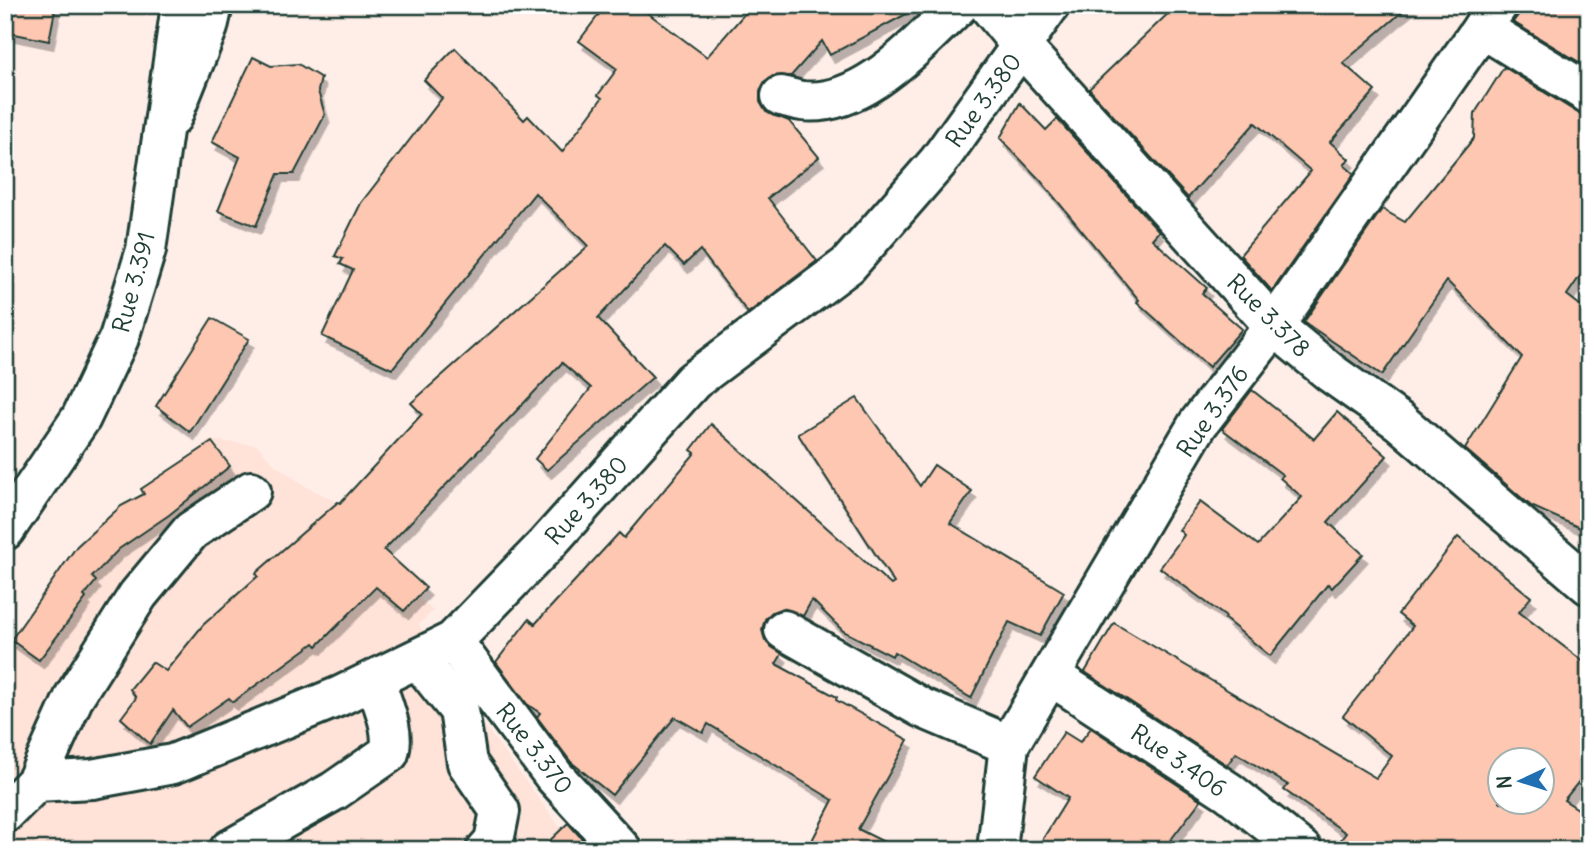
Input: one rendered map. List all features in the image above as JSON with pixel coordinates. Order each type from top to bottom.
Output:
[{"type":"street","name":"Rue 3.391","points":[[5,530],[81,418],[119,338],[146,250],[181,5]]},
{"type":"street","points":[[162,142],[208,27],[213,5]]},
{"type":"street","points":[[781,96],[802,101],[825,100],[852,93],[888,70],[959,5]]},
{"type":"street","name":"Rue 3.378","points":[[988,5],[1022,47],[1274,326],[1331,373],[1400,422],[1589,585]]},
{"type":"street","name":"Rue 3.380","points":[[36,782],[92,779],[173,764],[340,696],[453,641],[547,544],[693,381],[848,265],[938,162],[1050,5]]},
{"type":"street","points":[[1490,17],[1589,94]]},
{"type":"street","name":"Rue 3.376","points":[[997,850],[1009,745],[1198,424],[1274,326],[1490,17]]},
{"type":"street","points":[[5,813],[36,782],[75,695],[138,595],[191,531],[251,491]]},
{"type":"street","points":[[784,630],[922,708],[1009,745]]},
{"type":"street","name":"Rue 3.370","points":[[453,641],[554,776],[622,850]]},
{"type":"street","points":[[418,659],[459,710],[467,763],[500,811],[494,841],[486,850]]},
{"type":"street","name":"Rue 3.406","points":[[1051,676],[1229,792],[1301,850]]},
{"type":"street","points":[[229,850],[334,791],[389,753],[391,746],[387,719],[375,680]]},
{"type":"shaded area","points":[[210,440],[257,445],[274,464],[307,487],[337,502],[360,529],[426,588],[418,597],[433,611],[419,624],[438,664],[577,850],[5,850],[5,645],[21,623],[40,617],[119,512],[118,508],[144,494],[141,489]]},
{"type":"building","points":[[5,5],[56,5],[49,41],[5,32]]},
{"type":"building","points":[[606,5],[637,5],[707,57],[752,5],[923,5],[830,55],[822,41],[791,76],[773,76],[765,81],[760,91],[760,102],[766,112],[789,121],[819,157],[768,198],[817,261],[748,313],[700,250],[684,265],[665,246],[598,318],[653,377],[547,470],[535,459],[591,388],[562,363],[384,550],[426,588],[404,611],[376,587],[317,646],[314,643],[233,702],[229,698],[187,727],[173,710],[150,744],[121,718],[136,698],[130,689],[152,662],[166,671],[203,625],[258,576],[256,573],[340,503],[422,414],[411,403],[588,246],[535,193],[392,369],[322,336],[353,270],[340,264],[343,259],[335,256],[361,203],[442,98],[424,80],[455,48],[524,120],[528,116],[562,152],[602,98],[598,95],[617,69],[579,41]]},
{"type":"building","points":[[1177,5],[1410,5],[1343,63],[1375,91],[1330,142],[1349,159],[1344,165],[1354,174],[1272,291],[1240,255],[1311,171],[1255,123],[1188,198],[1089,89]]},
{"type":"building","points":[[1526,5],[1589,5],[1589,68],[1513,22]]},
{"type":"building","points":[[253,57],[271,66],[298,64],[321,78],[318,91],[325,115],[294,174],[278,174],[256,226],[218,211],[240,157],[212,142]]},
{"type":"building","points":[[1504,67],[1578,113],[1589,116],[1589,263],[1567,295],[1589,312],[1589,532],[1531,506],[1465,449],[1522,357],[1447,281],[1382,375],[1304,322],[1382,209],[1405,222],[1474,138],[1475,113]]},
{"type":"building","points":[[1020,103],[1046,130],[1057,119],[1159,231],[1152,239],[1207,288],[1202,294],[1242,329],[1209,367],[1137,302],[1139,300],[1040,180],[1000,138]]},
{"type":"building","points":[[212,318],[249,339],[190,432],[156,406]]},
{"type":"building","points":[[1252,390],[1314,439],[1337,412],[1387,456],[1328,522],[1363,554],[1332,588],[1328,584],[1270,656],[1225,619],[1226,617],[1160,568],[1184,535],[1179,530],[1200,502],[1258,545],[1302,497],[1280,478],[1283,475],[1222,429]]},
{"type":"building","points":[[857,398],[920,486],[934,465],[972,491],[950,523],[1064,592],[1040,636],[1009,622],[971,698],[894,652],[892,656],[843,631],[812,600],[803,616],[783,608],[772,612],[765,619],[762,630],[765,640],[782,654],[776,664],[908,740],[858,829],[900,850],[807,850],[833,800],[708,724],[703,733],[675,717],[612,795],[571,762],[537,717],[540,713],[527,704],[496,662],[529,619],[535,624],[619,533],[624,538],[695,453],[691,450],[711,424],[891,585],[894,583],[798,434]]},
{"type":"building","points":[[212,442],[230,466],[169,515],[119,549],[92,577],[96,581],[84,596],[86,598],[39,660],[11,640],[77,546],[121,506],[144,494],[141,489]]},
{"type":"building","points":[[1458,537],[1531,597],[1519,612],[1589,666],[1589,769],[1564,800],[1589,816],[1589,850],[1333,850],[1346,833],[1284,790],[1288,785],[1236,753],[1227,765],[1085,672],[1114,623],[1376,778],[1392,756],[1343,716],[1413,626],[1398,614]]},
{"type":"building","points":[[1091,728],[1201,800],[1163,850],[1036,850],[1068,798],[1035,776],[1064,732],[1080,742]]},
{"type":"building","points":[[568,823],[590,850],[540,850]]}]
